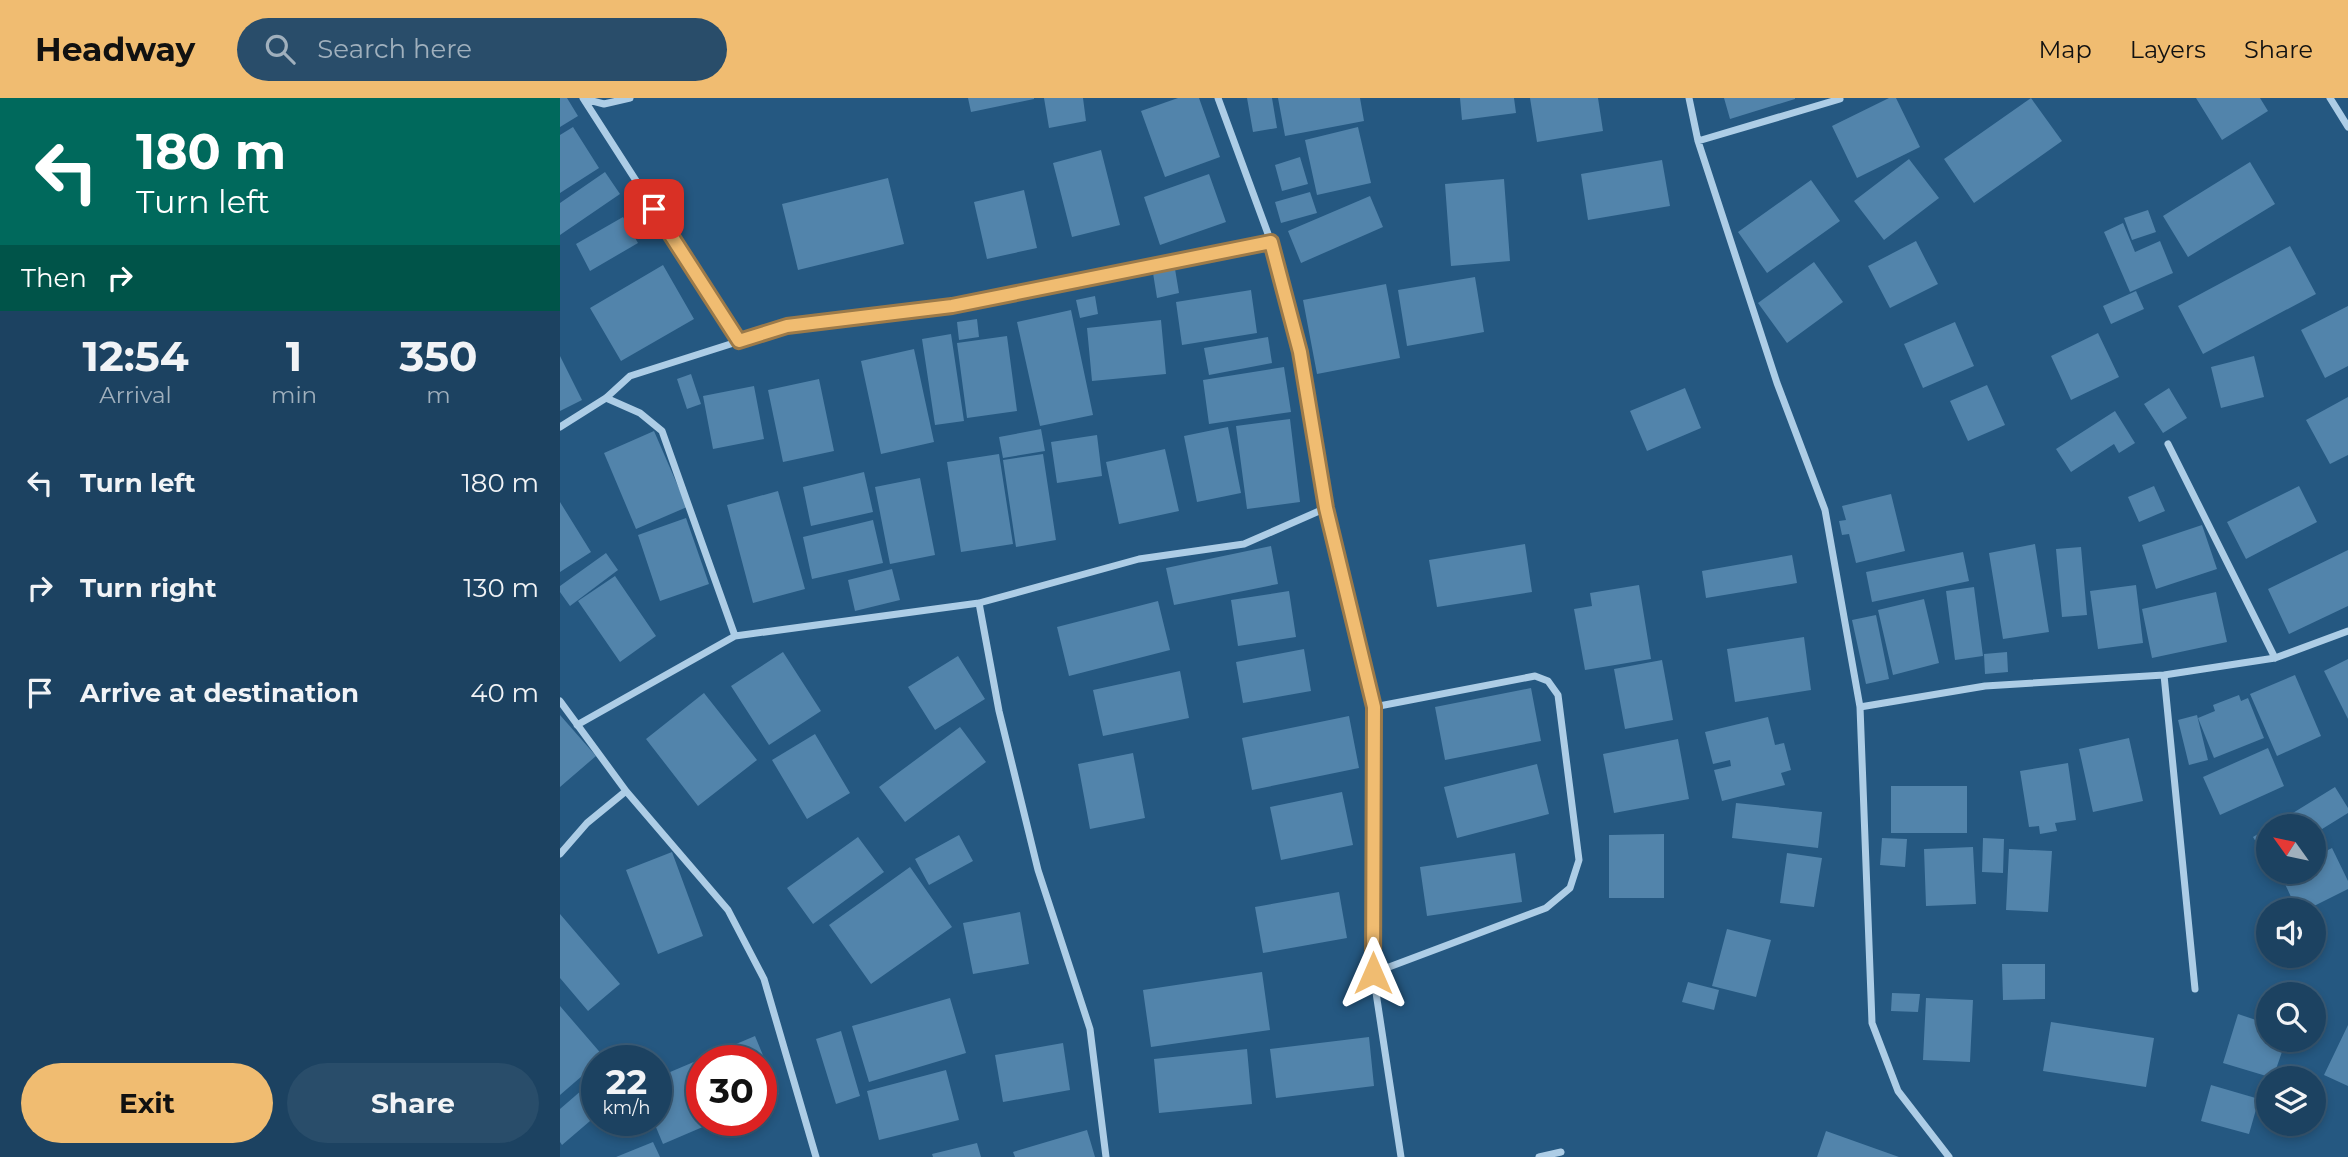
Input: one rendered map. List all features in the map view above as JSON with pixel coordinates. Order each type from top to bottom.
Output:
[{"type":"street","points":[[584,99],[604,104],[629,98]]},
{"type":"street","points":[[1218,98],[1271,242],[1300,352],[1326,508],[1374,707],[1373,973],[1401,1157]]},
{"type":"street","points":[[1689,98],[1698,141],[1777,383],[1825,510],[1860,707],[1872,1023],[1898,1090],[1949,1157]]},
{"type":"street","points":[[2330,98],[2348,127]]},
{"type":"street","points":[[584,99],[739,341]]},
{"type":"street","points":[[1698,141],[1839,99]]},
{"type":"street","points":[[560,428],[606,398],[630,376],[787,326],[952,306],[1271,242]]},
{"type":"street","points":[[606,398],[640,413],[662,430],[734,636]]},
{"type":"street","points":[[2168,444],[2275,658]]},
{"type":"street","points":[[577,725],[734,636],[979,603],[1139,559],[1244,544],[1326,508]]},
{"type":"street","points":[[979,603],[999,710],[1038,870],[1090,1029],[1106,1157]]},
{"type":"street","points":[[1860,707],[1984,686],[2164,675],[2275,658],[2348,632]]},
{"type":"street","points":[[2164,675],[2195,989]]},
{"type":"street","points":[[1373,973],[1546,908],[1570,888],[1579,860],[1558,695],[1548,681],[1535,676],[1374,707]]},
{"type":"street","points":[[560,701],[626,791],[728,910],[764,979],[816,1157]]},
{"type":"street","points":[[560,854],[587,823],[626,791]]},
{"type":"street","points":[[1539,1157],[1561,1152]]},
{"type":"building","points":[[560,98],[567,98],[578,116],[560,127]]},
{"type":"building","points":[[968,98],[1034,98],[1034,99],[971,112]]},
{"type":"building","points":[[1044,98],[1083,98],[1086,121],[1049,128]]},
{"type":"building","points":[[1178,98],[1199,98],[1220,157],[1165,177],[1141,111]]},
{"type":"building","points":[[1247,98],[1272,98],[1277,128],[1253,132]]},
{"type":"building","points":[[1278,98],[1360,98],[1364,121],[1285,136]]},
{"type":"building","points":[[1460,98],[1514,98],[1516,113],[1462,120]]},
{"type":"building","points":[[1530,98],[1598,98],[1603,131],[1537,142]]},
{"type":"building","points":[[1724,98],[1795,98],[1795,99],[1730,119]]},
{"type":"building","points":[[1889,98],[1896,98],[1920,147],[1857,178],[1832,126]]},
{"type":"building","points":[[2031,98],[2062,141],[1974,203],[1944,159]]},
{"type":"building","points":[[2196,98],[2260,98],[2268,111],[2222,140]]},
{"type":"building","points":[[573,127],[599,168],[560,193],[560,135]]},
{"type":"building","points":[[1358,127],[1371,183],[1317,195],[1305,140]]},
{"type":"building","points":[[1101,150],[1120,225],[1072,237],[1053,163]]},
{"type":"building","points":[[1300,157],[1308,184],[1282,191],[1275,165]]},
{"type":"building","points":[[1909,159],[1939,198],[1884,240],[1854,201]]},
{"type":"building","points":[[1662,160],[1670,206],[1588,220],[1581,174]]},
{"type":"building","points":[[2250,162],[2275,204],[2188,257],[2163,216]]},
{"type":"building","points":[[605,172],[620,194],[560,235],[560,203]]},
{"type":"building","points":[[1209,174],[1226,222],[1160,245],[1144,197]]},
{"type":"building","points":[[888,178],[904,244],[798,270],[782,204]]},
{"type":"building","points":[[1504,179],[1510,261],[1451,266],[1445,184]]},
{"type":"building","points":[[1811,180],[1840,221],[1767,273],[1738,232]]},
{"type":"building","points":[[1024,190],[1037,248],[987,259],[974,202]]},
{"type":"building","points":[[1310,192],[1317,213],[1281,223],[1275,202]]},
{"type":"building","points":[[1370,196],[1383,227],[1301,263],[1288,231]]},
{"type":"building","points":[[2148,210],[2156,232],[2132,240],[2124,218]]},
{"type":"building","points":[[623,217],[638,243],[590,271],[576,244]]},
{"type":"building","points":[[2123,223],[2135,252],[2160,241],[2173,273],[2130,292],[2104,232]]},
{"type":"building","points":[[1916,241],[1938,284],[1890,308],[1868,266]]},
{"type":"building","points":[[2290,246],[2316,294],[2203,354],[2178,306]]},
{"type":"building","points":[[1814,262],[1843,302],[1787,343],[1758,303]]},
{"type":"building","points":[[663,265],[694,319],[621,361],[590,308]]},
{"type":"building","points":[[1175,269],[1179,293],[1157,298],[1153,273]]},
{"type":"building","points":[[1475,277],[1484,332],[1407,346],[1398,290]]},
{"type":"building","points":[[1386,284],[1400,358],[1317,374],[1303,300]]},
{"type":"building","points":[[1251,290],[1257,333],[1182,345],[1176,302]]},
{"type":"building","points":[[2136,291],[2144,309],[2111,324],[2103,306]]},
{"type":"building","points":[[1095,296],[1098,314],[1080,318],[1076,300]]},
{"type":"building","points":[[2348,306],[2348,366],[2325,378],[2301,330]]},
{"type":"building","points":[[1071,310],[1093,415],[1040,426],[1017,322]]},
{"type":"building","points":[[977,319],[979,337],[959,340],[957,322]]},
{"type":"building","points":[[1161,320],[1166,374],[1092,381],[1087,328]]},
{"type":"building","points":[[1955,322],[1974,366],[1923,388],[1904,344]]},
{"type":"building","points":[[2098,333],[2119,377],[2071,400],[2051,356]]},
{"type":"building","points":[[951,334],[964,421],[935,425],[922,339]]},
{"type":"building","points":[[1007,336],[1017,411],[967,418],[957,343]]},
{"type":"building","points":[[1268,337],[1272,363],[1209,375],[1204,348]]},
{"type":"building","points":[[914,349],[934,442],[881,454],[861,361]]},
{"type":"building","points":[[560,356],[582,400],[560,411]]},
{"type":"building","points":[[2254,356],[2264,397],[2221,408],[2211,367]]},
{"type":"building","points":[[1284,367],[1291,412],[1209,424],[1203,380]]},
{"type":"building","points":[[691,374],[701,404],[687,409],[677,379]]},
{"type":"building","points":[[819,379],[834,451],[783,462],[768,390]]},
{"type":"building","points":[[1987,385],[2005,425],[1968,441],[1950,401]]},
{"type":"building","points":[[754,386],[764,439],[713,449],[703,396]]},
{"type":"building","points":[[1685,388],[1701,428],[1647,451],[1630,411]]},
{"type":"building","points":[[2169,388],[2187,418],[2163,433],[2144,404]]},
{"type":"building","points":[[2348,397],[2348,455],[2330,464],[2306,420]]},
{"type":"building","points":[[2115,411],[2135,443],[2119,453],[2114,444],[2071,472],[2056,449]]},
{"type":"building","points":[[1290,419],[1300,502],[1247,509],[1236,426]]},
{"type":"building","points":[[1228,427],[1241,493],[1197,502],[1184,436]]},
{"type":"building","points":[[1041,429],[1045,451],[1003,458],[999,437]]},
{"type":"building","points":[[654,431],[687,507],[636,529],[604,453]]},
{"type":"building","points":[[1097,435],[1102,476],[1057,483],[1051,442]]},
{"type":"building","points":[[1165,449],[1179,511],[1119,524],[1106,462]]},
{"type":"building","points":[[999,454],[1013,544],[961,552],[947,462]]},
{"type":"building","points":[[1043,454],[1056,540],[1016,547],[1003,460]]},
{"type":"building","points":[[864,472],[873,512],[811,526],[803,487]]},
{"type":"building","points":[[920,478],[935,555],[890,564],[875,487]]},
{"type":"building","points":[[2154,486],[2165,511],[2139,522],[2128,497]]},
{"type":"building","points":[[2299,486],[2317,522],[2246,559],[2227,522]]},
{"type":"building","points":[[778,491],[805,589],[753,603],[727,505]]},
{"type":"building","points":[[1891,494],[1905,551],[1856,563],[1849,534],[1842,535],[1839,521],[1846,520],[1842,506]]},
{"type":"building","points":[[560,502],[591,552],[560,572]]},
{"type":"building","points":[[686,518],[709,584],[660,601],[638,535]]},
{"type":"building","points":[[873,520],[883,563],[812,579],[803,537]]},
{"type":"building","points":[[2202,525],[2217,569],[2156,589],[2142,545]]},
{"type":"building","points":[[1525,544],[1532,592],[1437,607],[1429,560]]},
{"type":"building","points":[[2035,544],[2049,632],[2003,639],[1989,553]]},
{"type":"building","points":[[1271,546],[1278,584],[1174,605],[1166,568]]},
{"type":"building","points":[[2081,547],[2087,615],[2062,617],[2056,549]]},
{"type":"building","points":[[2348,550],[2348,606],[2289,634],[2268,589]]},
{"type":"building","points":[[1963,552],[1969,581],[1872,602],[1866,572]]},
{"type":"building","points":[[606,553],[618,570],[570,606],[560,592],[560,586]]},
{"type":"building","points":[[1792,555],[1797,583],[1706,598],[1702,571]]},
{"type":"building","points":[[892,569],[900,600],[855,611],[848,580]]},
{"type":"building","points":[[615,576],[656,636],[620,662],[578,601]]},
{"type":"building","points":[[1639,585],[1651,659],[1585,670],[1574,609],[1592,606],[1590,593]]},
{"type":"building","points":[[2136,585],[2143,643],[2098,649],[2090,591]]},
{"type":"building","points":[[1974,587],[1983,656],[1955,660],[1946,591]]},
{"type":"building","points":[[1289,591],[1296,637],[1238,646],[1231,600]]},
{"type":"building","points":[[2216,592],[2227,642],[2152,658],[2142,609]]},
{"type":"building","points":[[1924,599],[1939,663],[1893,675],[1878,610]]},
{"type":"building","points":[[1158,601],[1170,650],[1069,676],[1057,627]]},
{"type":"building","points":[[1876,615],[1889,679],[1866,684],[1852,620]]},
{"type":"building","points":[[1804,637],[1811,690],[1735,702],[1727,649]]},
{"type":"building","points":[[1304,649],[1311,691],[1243,703],[1236,662]]},
{"type":"building","points":[[783,652],[821,711],[769,745],[731,686]]},
{"type":"building","points":[[2007,652],[2008,672],[1985,674],[1984,654]]},
{"type":"building","points":[[958,656],[985,699],[935,730],[908,687]]},
{"type":"building","points":[[2348,659],[2348,719],[2324,671]]},
{"type":"building","points":[[1662,660],[1673,720],[1625,729],[1614,669]]},
{"type":"building","points":[[1180,671],[1189,718],[1103,736],[1093,690]]},
{"type":"building","points":[[2295,675],[2321,736],[2277,756],[2250,694]]},
{"type":"building","points":[[1531,688],[1541,741],[1445,760],[1435,707]]},
{"type":"building","points":[[704,693],[757,760],[698,806],[646,739]]},
{"type":"building","points":[[2239,695],[2241,701],[2248,698],[2264,738],[2214,758],[2198,718],[2215,711],[2213,705]]},
{"type":"building","points":[[560,715],[596,756],[560,787]]},
{"type":"building","points":[[2197,715],[2208,760],[2189,765],[2178,720]]},
{"type":"building","points":[[1349,716],[1359,768],[1252,790],[1242,738]]},
{"type":"building","points":[[1768,717],[1775,745],[1784,743],[1791,770],[1781,773],[1785,785],[1722,801],[1714,770],[1731,766],[1730,760],[1713,764],[1705,732]]},
{"type":"building","points":[[960,727],[986,762],[905,822],[879,787]]},
{"type":"building","points":[[815,734],[850,793],[807,819],[772,760]]},
{"type":"building","points":[[2129,738],[2143,801],[2093,812],[2079,749]]},
{"type":"building","points":[[1678,739],[1689,799],[1614,813],[1603,754]]},
{"type":"building","points":[[2268,748],[2284,786],[2220,815],[2203,777]]},
{"type":"building","points":[[1133,753],[1145,818],[1090,829],[1078,764]]},
{"type":"building","points":[[2068,763],[2076,820],[2055,823],[2057,831],[2040,834],[2039,826],[2029,827],[2020,771]]},
{"type":"building","points":[[1537,764],[1549,814],[1457,838],[1444,787]]},
{"type":"building","points":[[1891,786],[1967,786],[1967,833],[1891,833]]},
{"type":"building","points":[[2335,787],[2348,808],[2348,813],[2326,827],[2326,814],[2291,814]]},
{"type":"building","points":[[1342,792],[1353,845],[1281,860],[1270,807]]},
{"type":"building","points":[[1736,803],[1822,812],[1818,848],[1732,838]]},
{"type":"building","points":[[1664,834],[1664,898],[1609,898],[1609,835]]},
{"type":"building","points":[[959,835],[973,861],[929,885],[915,859]]},
{"type":"building","points":[[858,837],[884,872],[813,924],[787,888]]},
{"type":"building","points":[[1882,838],[1907,839],[1905,867],[1880,865]]},
{"type":"building","points":[[1983,838],[2004,839],[2003,873],[1982,872]]},
{"type":"building","points":[[1973,847],[1976,904],[1926,906],[1924,849]]},
{"type":"building","points":[[2332,848],[2348,881],[2348,889],[2326,900],[2291,898],[2285,884],[2326,884],[2326,851]]},
{"type":"building","points":[[2009,849],[2052,851],[2048,912],[2006,910]]},
{"type":"building","points":[[672,852],[703,936],[658,954],[626,870]]},
{"type":"building","points":[[1515,853],[1522,902],[1427,916],[1420,867]]},
{"type":"building","points":[[1787,853],[1822,858],[1814,907],[1780,903]]},
{"type":"building","points":[[910,867],[952,927],[871,984],[829,925]]},
{"type":"building","points":[[1339,892],[1347,938],[1263,953],[1255,907]]},
{"type":"building","points":[[1020,912],[1029,964],[973,974],[963,923]]},
{"type":"building","points":[[560,914],[620,984],[588,1011],[560,978]]},
{"type":"building","points":[[1727,929],[1771,940],[1756,997],[1712,986]]},
{"type":"building","points":[[2002,964],[2045,964],[2045,999],[2003,1000]]},
{"type":"building","points":[[1262,972],[1270,1030],[1151,1047],[1143,990]]},
{"type":"building","points":[[1688,982],[1719,990],[1714,1010],[1682,1002]]},
{"type":"building","points":[[1892,993],[1920,994],[1918,1012],[1891,1011]]},
{"type":"building","points":[[950,998],[966,1053],[869,1082],[852,1026]]},
{"type":"building","points":[[1926,998],[1973,1000],[1970,1062],[1923,1060]]},
{"type":"building","points":[[560,1006],[594,1045],[581,1045],[581,1077],[560,1095]]},
{"type":"building","points":[[2238,1014],[2256,1020],[2256,1052],[2282,1052],[2277,1066],[2256,1066],[2256,1073],[2223,1063]]},
{"type":"building","points":[[2051,1022],[2154,1038],[2146,1087],[2043,1071]]},
{"type":"building","points":[[2348,1025],[2348,1086],[2326,1076]]},
{"type":"building","points":[[841,1031],[860,1096],[836,1104],[816,1039]]},
{"type":"building","points":[[755,1036],[759,1045],[734,1045]]},
{"type":"building","points":[[1369,1037],[1374,1086],[1276,1098],[1270,1049]]},
{"type":"building","points":[[1063,1043],[1070,1090],[1003,1102],[995,1055]]},
{"type":"building","points":[[1247,1049],[1252,1104],[1159,1113],[1154,1059]]},
{"type":"building","points":[[686,1065],[686,1134],[663,1144],[660,1136],[672,1136],[672,1071]]},
{"type":"building","points":[[946,1070],[959,1120],[879,1140],[867,1091]]},
{"type":"building","points":[[2211,1085],[2256,1098],[2256,1110],[2249,1134],[2201,1121]]},
{"type":"building","points":[[581,1091],[581,1129],[562,1145],[560,1142],[560,1109]]},
{"type":"building","points":[[1087,1130],[1095,1157],[1015,1157],[1013,1152]]},
{"type":"building","points":[[1826,1131],[1899,1157],[1817,1157]]},
{"type":"building","points":[[653,1142],[660,1157],[616,1157]]},
{"type":"building","points":[[977,1143],[981,1157],[933,1157],[932,1154]]},
{"type":"route","points":[[654,209],[739,341],[787,326],[952,306],[1271,242],[1300,352],[1326,508],[1374,707],[1373,973]]}]
